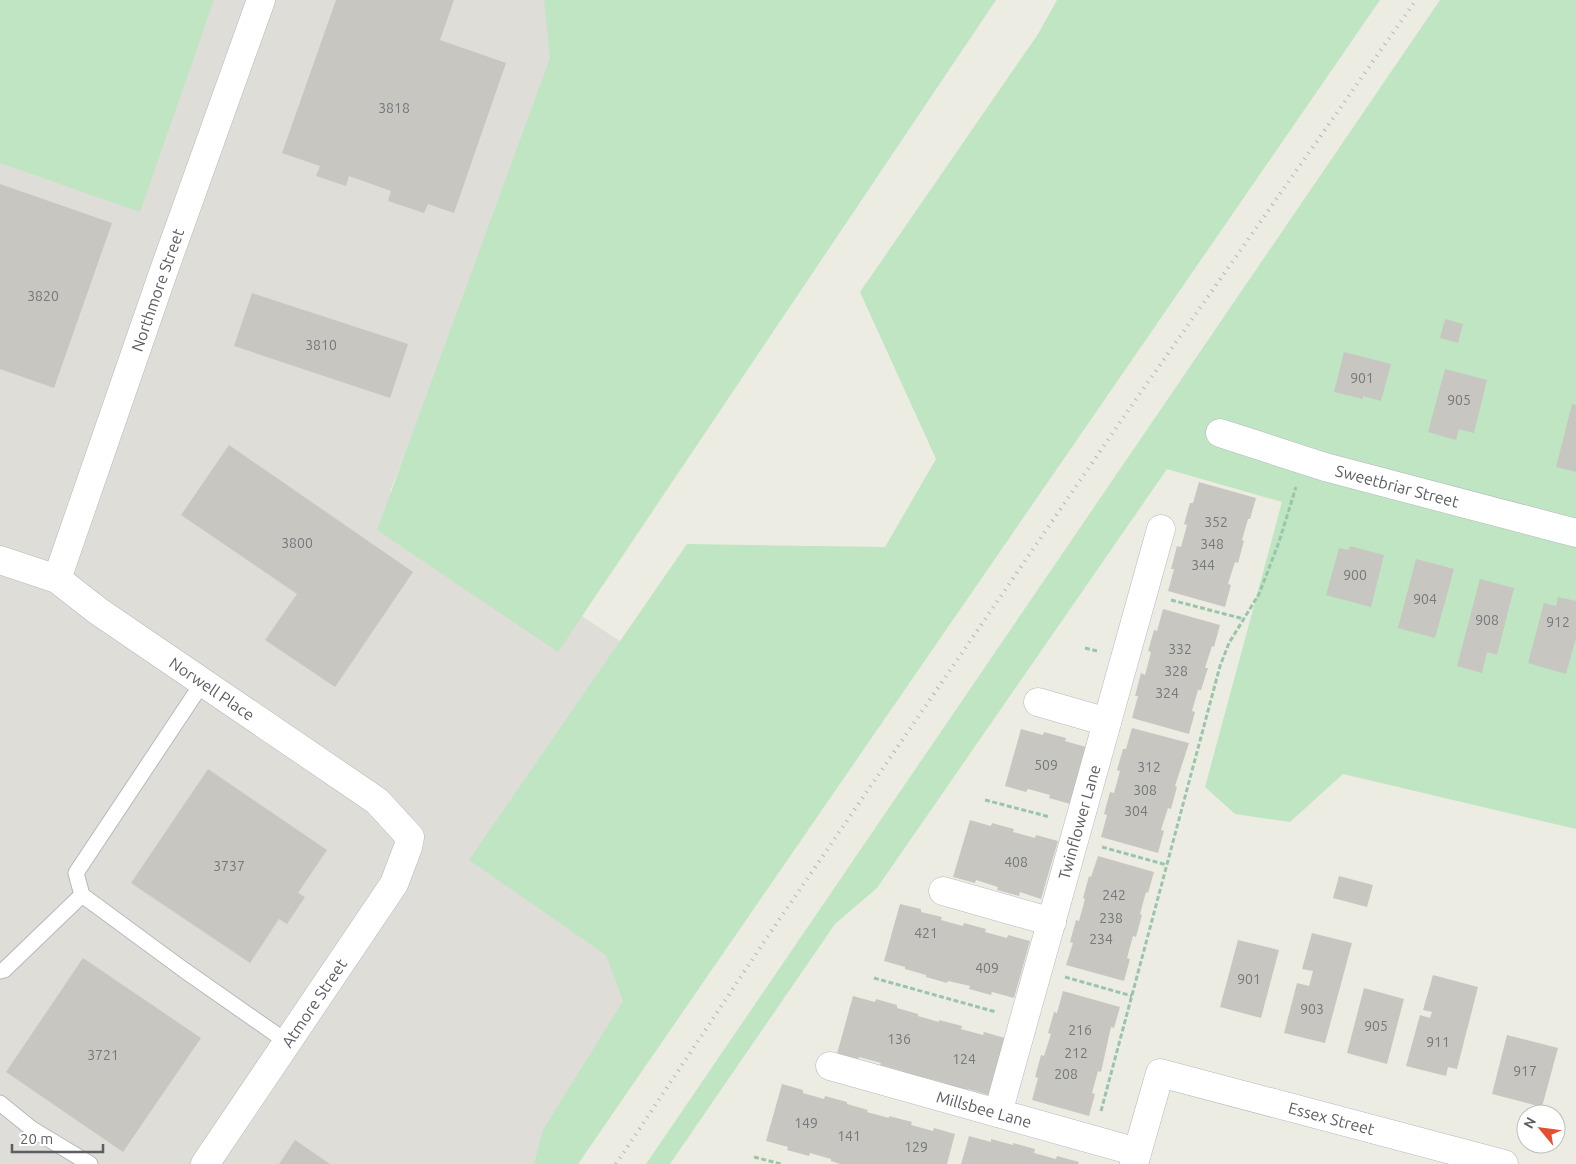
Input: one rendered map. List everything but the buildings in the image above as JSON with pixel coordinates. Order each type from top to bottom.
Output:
[{"type":"street","name":"Northmore Street","points":[[57,579],[163,273],[261,0]]},
{"type":"street","name":"Sweetbriar Street","points":[[1220,433],[1325,467],[1576,533]]},
{"type":"street","name":"Twinflower Lane","points":[[998,1113],[1160,529]]},
{"type":"street","name":"Norwell Place","points":[[0,560],[57,579],[98,612],[376,800],[410,837]]},
{"type":"street","points":[[1038,702],[1107,722]]},
{"type":"street","name":"Atmore Street","points":[[205,1164],[394,884],[410,837]]},
{"type":"street","points":[[943,891],[1052,922]]},
{"type":"street","name":"Millsbee Lane","points":[[830,1066],[998,1113],[1136,1158]]},
{"type":"street","name":"Essex Street","points":[[1136,1158],[1160,1073],[1504,1164]]},
{"type":"lane","points":[[203,682],[76,873],[82,896],[287,1042]]},
{"type":"lane","points":[[0,971],[4,970],[82,896]]},
{"type":"lane","points":[[0,1103],[32,1129],[90,1164]]},
{"type":"path","points":[[1099,1118],[1220,666],[1229,643],[1259,594],[1279,542],[1304,460]]},
{"type":"path","points":[[1168,598],[1244,619]]},
{"type":"path","points":[[985,800],[1167,865]]},
{"type":"path","points":[[1038,970],[1132,996]]},
{"type":"path","points":[[874,978],[1024,1020]]},
{"type":"path","points":[[754,1157],[781,1164]]},
{"type":"shaded area","points":[[0,0],[595,0],[390,491],[833,780],[574,1164],[0,1164]]},
{"type":"green space","points":[[0,0],[214,0],[140,212],[0,163]]},
{"type":"green space","points":[[544,0],[996,0],[558,652],[377,530],[550,58]]},
{"type":"green space","points":[[1057,0],[1380,0],[578,1164],[534,1164],[543,1130],[623,1001],[606,955],[469,860],[687,544],[885,547],[936,459],[860,292],[1038,34]]},
{"type":"green space","points":[[1440,0],[1576,0],[1576,829],[1343,774],[1290,822],[1235,814],[1205,787],[1282,502],[1167,469],[877,888],[835,924],[670,1164],[646,1164]]},
{"type":"railway","points":[[616,1164],[768,936],[1127,412],[1416,0]]}]
